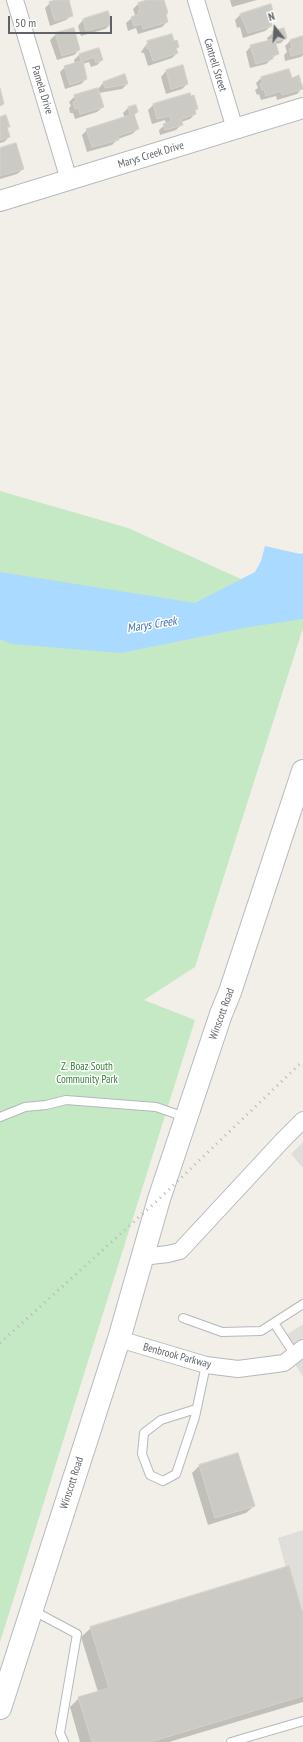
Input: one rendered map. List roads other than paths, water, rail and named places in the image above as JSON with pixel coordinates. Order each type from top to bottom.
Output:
[{"type":"main road","name":"Winscott Road","points":[[0,1708],[119,1339],[142,1257],[186,1117],[230,992],[303,770]]},
{"type":"street","name":"Pamela Drive","points":[[15,0],[69,180]]},
{"type":"street","name":"Cantrell Street","points":[[196,0],[235,129]]},
{"type":"street","name":"Marys Creek Drive","points":[[0,201],[303,108]]},
{"type":"street","points":[[142,1257],[168,1254],[180,1250],[282,1140],[303,1120]]},
{"type":"street","name":"Benbrook Parkway","points":[[119,1339],[206,1365],[238,1369],[284,1363],[299,1352]]},
{"type":"lane","points":[[0,1117],[25,1107],[46,1105],[66,1100],[156,1107],[186,1117]]},
{"type":"lane","points":[[183,1318],[222,1332],[261,1331],[303,1304]]},
{"type":"lane","points":[[274,1323],[299,1352]]},
{"type":"lane","points":[[196,1408],[161,1420],[144,1433],[142,1454],[150,1475],[163,1481],[176,1474],[196,1408],[206,1365]]},
{"type":"lane","points":[[32,1609],[77,1634],[60,1733],[64,1742]]},
{"type":"lane","points":[[231,1742],[303,1721]]},
{"type":"water","name":"Marys Creek","points":[[265,546],[300,554],[303,553],[303,619],[249,627],[121,653],[12,644],[0,639],[0,572],[195,603],[255,572],[261,561]]},
{"type":"railway","points":[[0,1343],[159,1199],[303,1061]]},
{"type":"park label","name":"Z. Boaz South Community Park","points":[[87,1073]]}]
